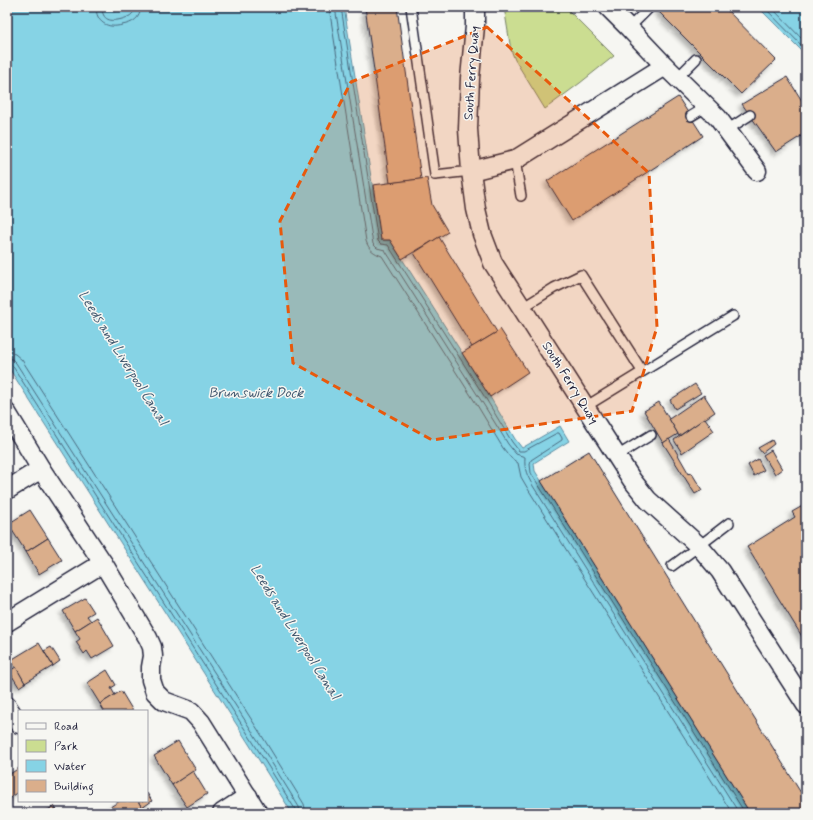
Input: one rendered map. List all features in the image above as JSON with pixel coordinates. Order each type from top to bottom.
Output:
[{"type":"street","name":"South Ferry Quay","points":[[475,7],[468,129],[476,209],[482,234],[493,264],[632,480],[648,500],[700,546],[724,576],[806,705]]},
{"type":"street","points":[[608,7],[718,118],[757,171]]},
{"type":"street","points":[[471,171],[515,160],[538,145],[671,72]]},
{"type":"street","points":[[7,413],[103,563],[148,638],[152,647],[153,656],[151,680],[155,692],[164,701],[191,711],[201,722],[258,813]]},
{"type":"street","points":[[7,490],[41,468]]},
{"type":"street","points":[[7,622],[103,563]]},
{"type":"street","points":[[7,706],[18,722]]},
{"type":"street","points":[[222,813],[248,796]]},
{"type":"lane","points":[[411,7],[435,175],[471,171]]},
{"type":"lane","points":[[629,28],[650,7]]},
{"type":"lane","points":[[671,72],[696,59]]},
{"type":"lane","points":[[691,116],[706,107]]},
{"type":"lane","points":[[727,130],[750,115]]},
{"type":"lane","points":[[515,160],[521,196]]},
{"type":"lane","points":[[522,308],[554,288],[581,275],[642,371]]},
{"type":"lane","points":[[585,407],[733,316]]},
{"type":"lane","points":[[617,456],[650,436]]},
{"type":"lane","points":[[672,566],[729,523]]},
{"type":"highlighted area","points":[[487,27],[649,173],[657,327],[632,411],[432,440],[293,363],[280,221],[351,82]]},
{"type":"green space","points":[[504,7],[565,7],[614,56],[545,109],[515,60],[511,50]]},
{"type":"water","name":"Brunswick Dock","points":[[7,7],[110,7],[113,12],[133,7],[344,7],[381,240],[390,240],[522,448],[560,426],[569,441],[534,463],[535,471],[750,813],[292,813],[7,365]]},
{"type":"water","points":[[758,7],[806,7],[806,55]]},
{"type":"building","points":[[365,7],[397,7],[421,179],[390,183]]},
{"type":"building","points":[[659,7],[724,7],[776,60],[741,94],[657,10]]},
{"type":"building","points":[[787,77],[806,107],[806,133],[776,152],[742,104]]},
{"type":"building","points":[[678,97],[703,136],[572,221],[547,181]]},
{"type":"building","points":[[427,178],[432,205],[448,232],[402,259],[390,240],[381,240],[373,185]]},
{"type":"building","points":[[439,237],[497,332],[472,347],[414,253]]},
{"type":"building","points":[[500,329],[528,372],[490,397],[462,353]]},
{"type":"building","points":[[695,384],[701,393],[675,409],[670,400]]},
{"type":"building","points":[[704,395],[715,412],[679,436],[669,419]]},
{"type":"building","points":[[659,402],[678,434],[663,443],[644,411]]},
{"type":"building","points":[[705,418],[714,431],[682,453],[674,440]]},
{"type":"building","points":[[669,439],[689,474],[691,472],[702,490],[695,494],[663,443]]},
{"type":"building","points":[[772,440],[774,444],[762,453],[758,448]]},
{"type":"building","points":[[771,450],[782,469],[775,474],[763,455]]},
{"type":"building","points":[[589,451],[806,801],[806,813],[750,813],[541,481]]},
{"type":"building","points":[[758,459],[764,470],[754,476],[748,465]]},
{"type":"building","points":[[806,504],[806,643],[747,547],[795,517],[792,512]]},
{"type":"building","points":[[30,510],[48,538],[26,552],[8,524]]},
{"type":"building","points":[[48,538],[62,560],[39,574],[26,552]]},
{"type":"building","points":[[85,598],[94,612],[87,616],[91,621],[75,631],[63,611]]},
{"type":"building","points":[[97,617],[114,646],[92,659],[87,651],[84,654],[76,642],[80,639],[75,631]]},
{"type":"building","points":[[39,643],[53,666],[25,683],[11,660]]},
{"type":"building","points":[[51,647],[60,661],[53,666],[44,651]]},
{"type":"building","points":[[16,667],[25,683],[19,687],[9,671]]},
{"type":"building","points":[[107,670],[116,685],[111,688],[115,695],[100,704],[87,683]]},
{"type":"building","points":[[121,691],[132,710],[103,710],[100,704]]},
{"type":"building","points":[[178,741],[196,770],[172,785],[154,756]]},
{"type":"building","points":[[18,769],[18,793],[7,800],[7,776]]},
{"type":"building","points":[[193,771],[207,794],[187,807],[172,785]]},
{"type":"building","points":[[148,795],[152,801],[142,808],[139,802],[148,802]]},
{"type":"building","points":[[118,802],[139,802],[145,813],[100,813]]},
{"type":"building","points":[[54,806],[59,813],[43,813]]},
{"type":"water label","name":"Leeds and Liverpool Canal","points":[[123,358]]},
{"type":"water label","name":"Leeds and Liverpool Canal","points":[[295,632]]}]
